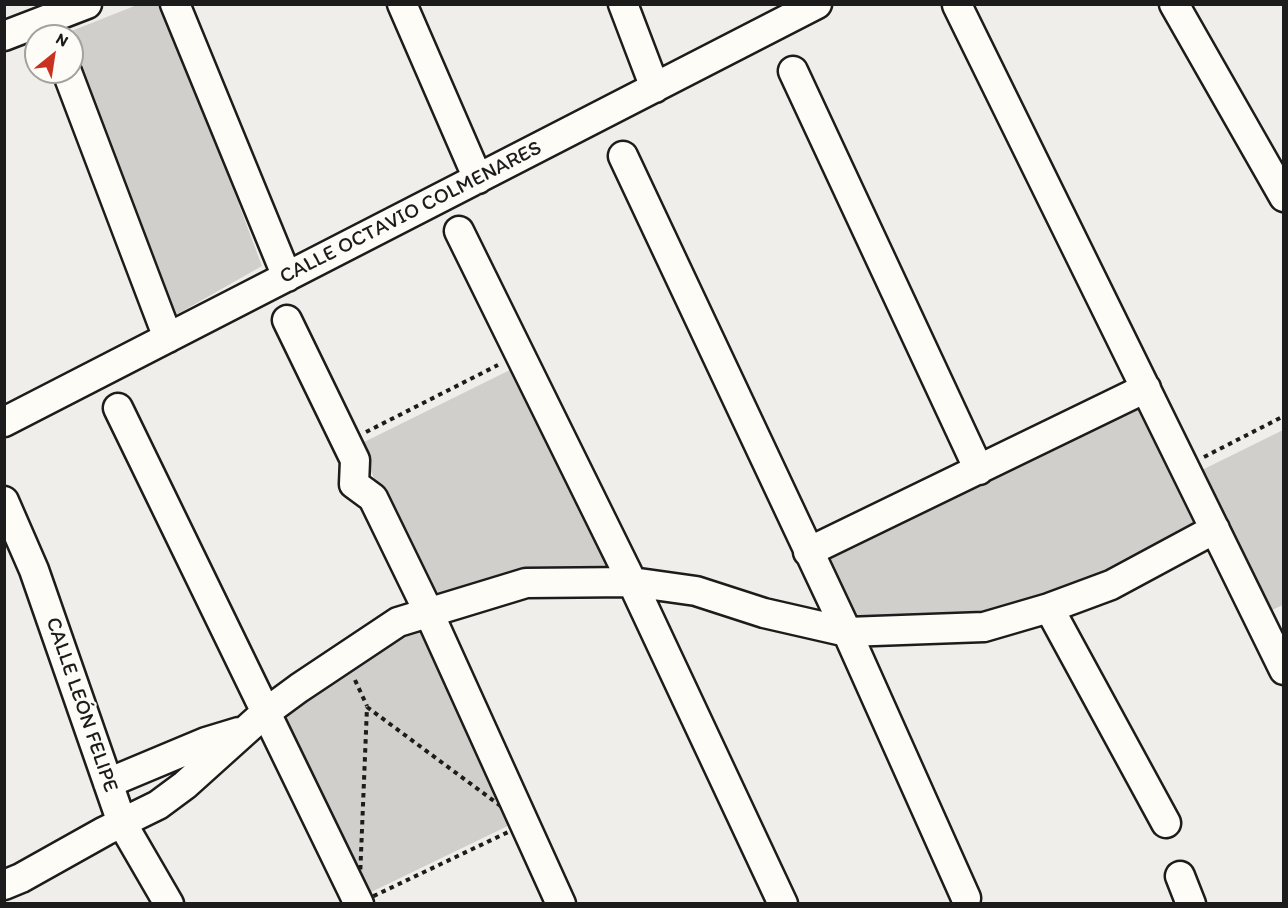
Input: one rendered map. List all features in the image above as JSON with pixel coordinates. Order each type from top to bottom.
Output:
[{"type":"street","points":[[56,24],[87,4]]},
{"type":"street","points":[[175,4],[287,277]]},
{"type":"street","points":[[402,4],[478,178]]},
{"type":"street","points":[[623,4],[655,88]]},
{"type":"street","name":"CALLE OCTAVIO COLMENARES","points":[[4,422],[817,4]]},
{"type":"street","points":[[1174,4],[1284,197]]},
{"type":"street","points":[[957,5],[1284,670]]},
{"type":"street","points":[[4,36],[24,33]]},
{"type":"street","points":[[793,71],[979,470]]},
{"type":"street","points":[[72,84],[168,338]]},
{"type":"street","points":[[623,156],[847,632],[966,898]]},
{"type":"street","points":[[459,231],[632,582],[783,903]]},
{"type":"street","points":[[287,320],[355,460],[354,484],[374,498],[561,903]]},
{"type":"street","points":[[808,552],[1146,388]]},
{"type":"street","points":[[118,408],[255,722],[359,903]]},
{"type":"street","name":"CALLE LEÓN FELIPE","points":[[4,501],[34,570],[122,823],[169,903]]},
{"type":"street","points":[[13,882],[167,798],[255,722],[299,688],[398,622],[526,583],[632,582],[696,591],[764,613],[847,632],[984,627],[1048,608],[1111,585],[1215,529]]},
{"type":"street","points":[[1048,608],[1166,822]]},
{"type":"street","points":[[108,783],[255,722]]},
{"type":"street","points":[[1180,876],[1191,903]]},
{"type":"path","points":[[346,442],[520,355]]},
{"type":"path","points":[[1184,467],[1284,416]]},
{"type":"path","points":[[367,706],[525,824],[359,903],[367,706]]},
{"type":"shaded area","points":[[137,5],[164,5],[262,266],[174,316],[84,73],[84,26]]},
{"type":"shaded area","points":[[516,367],[620,576],[435,603],[358,445]]},
{"type":"shaded area","points":[[1137,405],[1197,524],[1105,576],[980,616],[856,617],[827,556]]},
{"type":"shaded area","points":[[1283,430],[1283,605],[1272,610],[1202,470]]},
{"type":"shaded area","points":[[427,627],[516,822],[365,895],[278,718],[401,633]]}]
